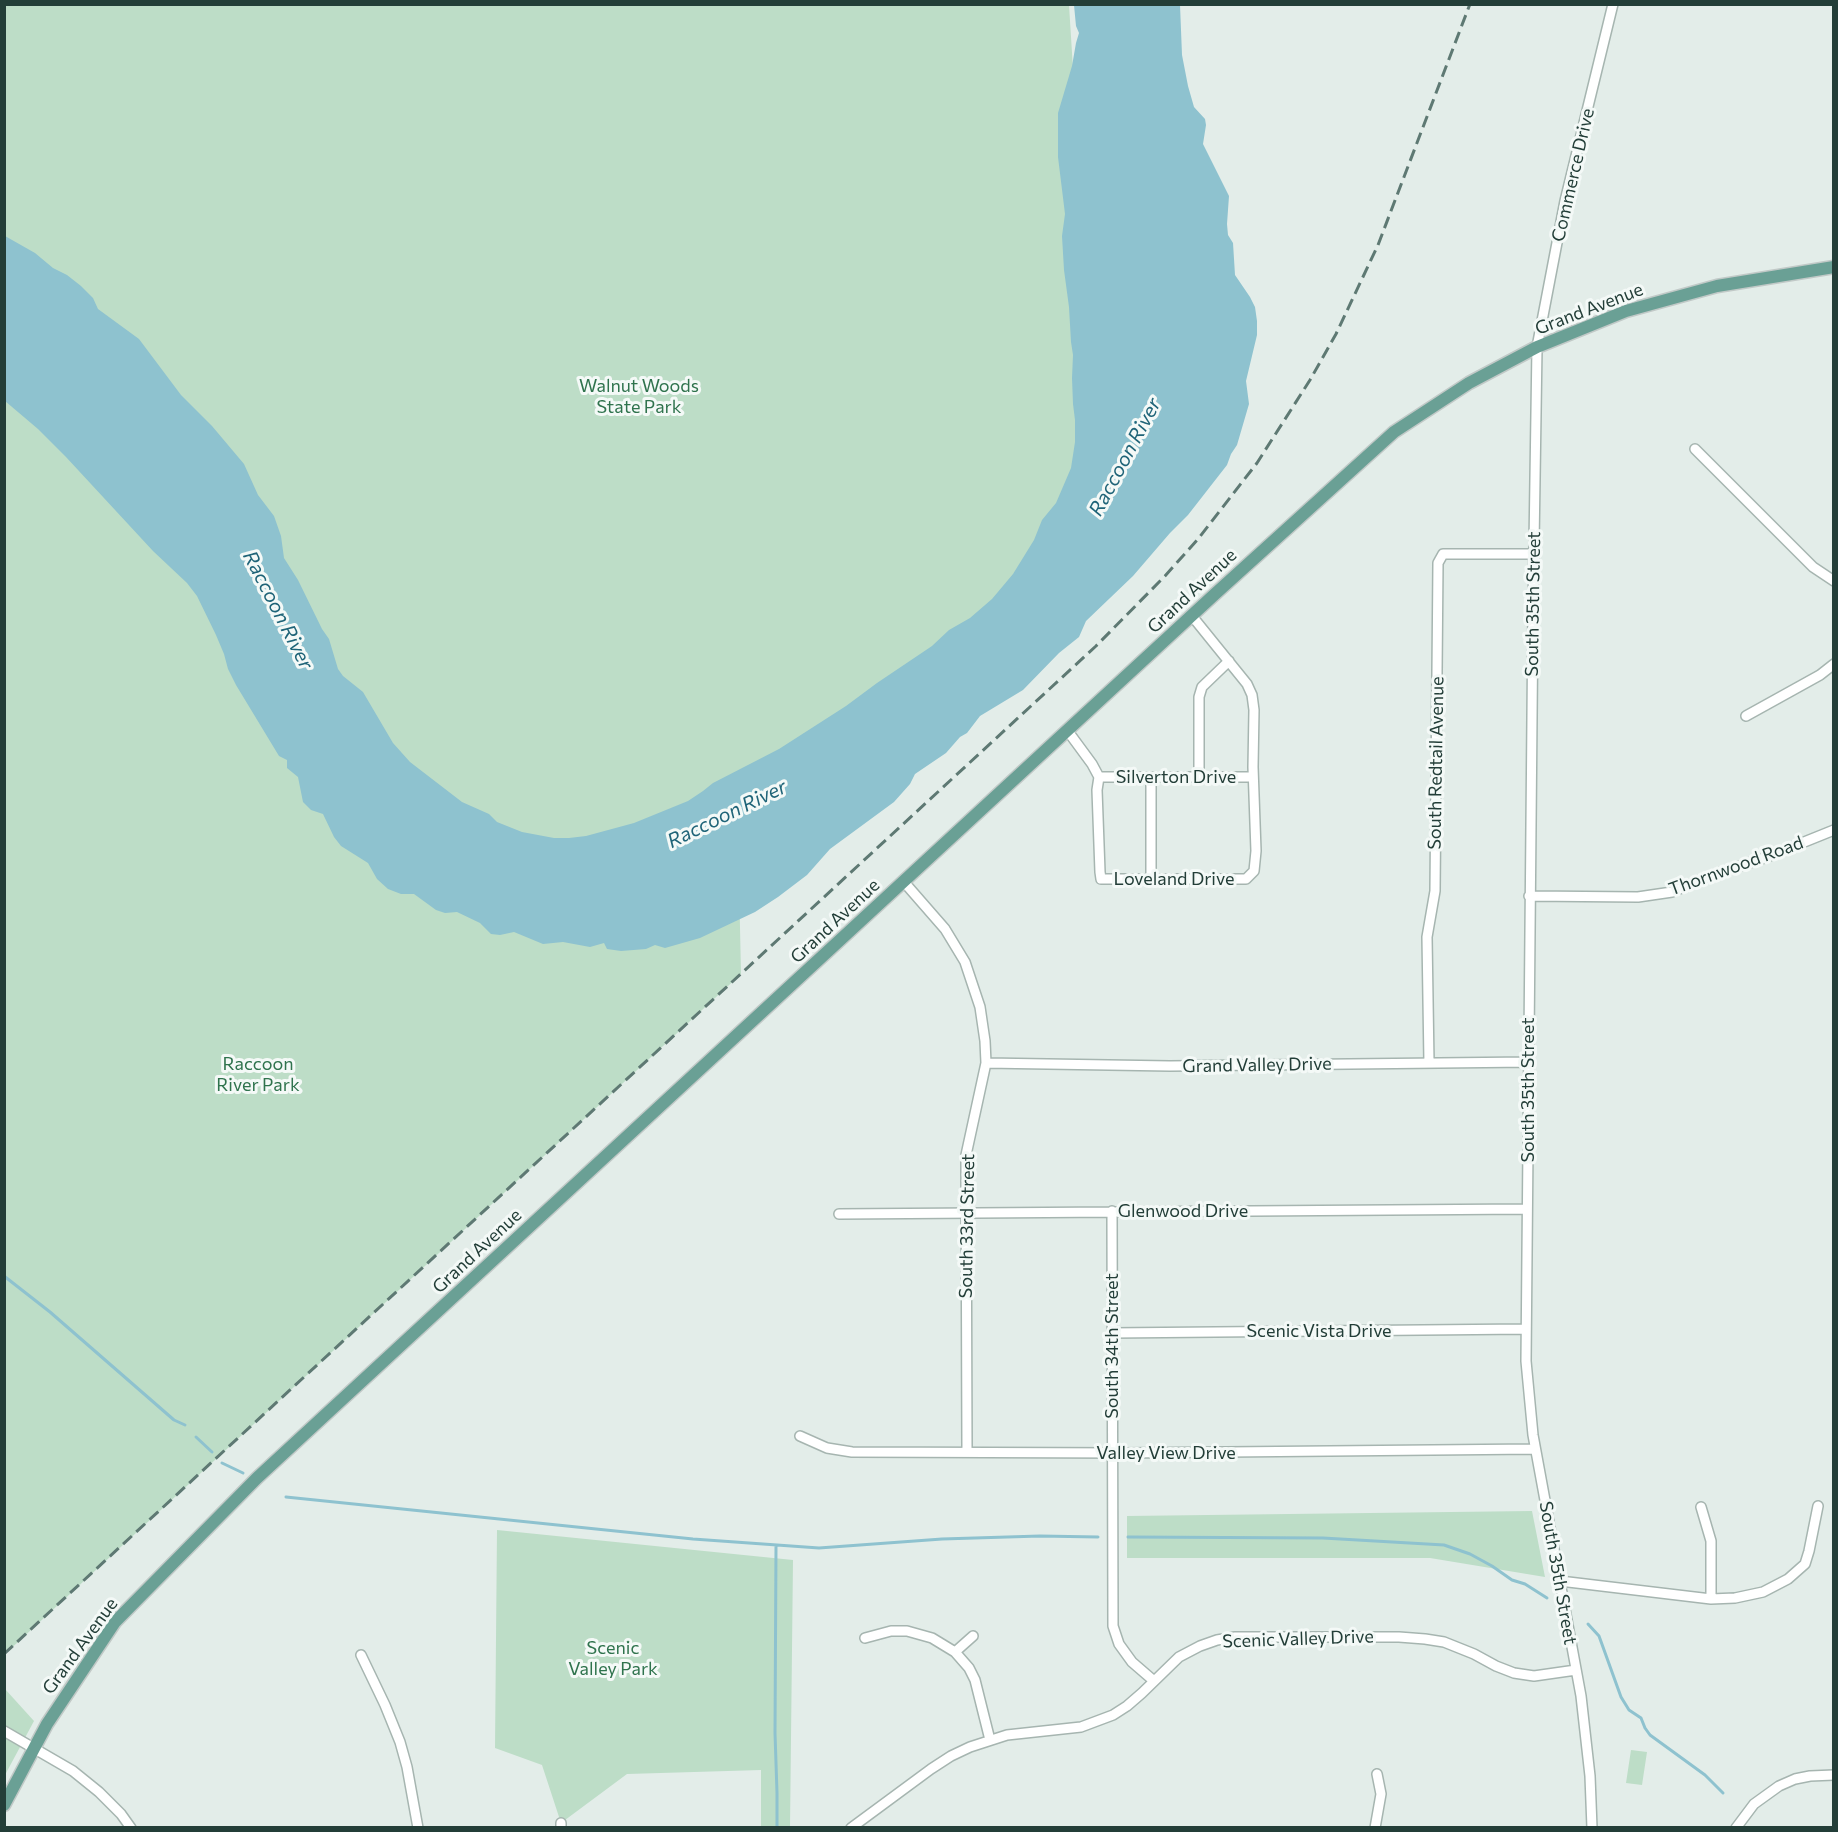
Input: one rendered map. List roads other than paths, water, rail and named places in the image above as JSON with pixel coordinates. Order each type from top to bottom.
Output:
[{"type":"main road","name":"Grand Avenue","points":[[4,1804],[54,1713],[115,1622],[257,1478],[1067,730],[1394,432],[1469,383],[1537,347],[1626,311],[1717,285],[1833,267]]},
{"type":"street","name":"Commerce Drive","points":[[1537,347],[1565,201],[1612,4]]},
{"type":"street","name":"South 35th Street","points":[[1537,347],[1529,896],[1526,1361],[1535,1449],[1581,1696],[1590,1776],[1592,1827]]},
{"type":"street","points":[[1695,449],[1813,567],[1833,581]]},
{"type":"street","name":"South Redtail Avenue","points":[[1429,1063],[1427,937],[1435,891],[1438,563],[1443,554],[1534,554]]},
{"type":"street","points":[[1192,616],[1247,684],[1252,695],[1254,710],[1253,777]]},
{"type":"street","points":[[1199,777],[1199,698],[1202,687],[1229,661]]},
{"type":"street","points":[[1746,716],[1820,675],[1833,664]]},
{"type":"street","points":[[1067,730],[1099,777]]},
{"type":"street","name":"Silverton Drive","points":[[1099,777],[1253,777]]},
{"type":"street","name":"Loveland Drive","points":[[1099,777],[1097,790],[1101,879],[1150,880],[1246,879],[1254,871],[1256,851],[1253,777]]},
{"type":"street","points":[[1150,777],[1150,880]]},
{"type":"street","name":"Thornwood Road","points":[[1529,896],[1638,897],[1672,892],[1833,830]]},
{"type":"street","name":"South 33rd Street","points":[[904,882],[945,928],[965,962],[980,1007],[985,1041],[986,1063],[966,1155],[967,1452]]},
{"type":"street","name":"Grand Valley Drive","points":[[986,1063],[1170,1066],[1529,1062]]},
{"type":"street","name":"Glenwood Drive","points":[[839,1214],[1527,1209]]},
{"type":"street","name":"South 34th Street","points":[[1112,1211],[1113,1626],[1119,1644],[1131,1662],[1154,1681]]},
{"type":"street","name":"Scenic Vista Drive","points":[[1112,1333],[1526,1329]]},
{"type":"street","name":"Valley View Drive","points":[[800,1436],[827,1448],[852,1452],[1112,1453],[1535,1449]]},
{"type":"street","points":[[1560,1581],[1711,1599],[1735,1598],[1763,1592],[1788,1579],[1804,1564],[1809,1551],[1818,1506]]},
{"type":"street","points":[[1701,1507],[1711,1541],[1711,1599]]},
{"type":"street","points":[[865,1638],[891,1631],[907,1631],[932,1638],[955,1652],[969,1668],[975,1680],[990,1740]]},
{"type":"street","points":[[955,1652],[973,1636]]},
{"type":"street","name":"Scenic Valley Drive","points":[[851,1827],[951,1756],[990,1740],[1017,1734],[1064,1730],[1098,1722],[1127,1706],[1179,1657],[1217,1640],[1235,1637],[1425,1639],[1444,1642],[1514,1673],[1534,1676],[1576,1670]]},
{"type":"street","points":[[361,1654],[400,1742],[418,1827]]},
{"type":"street","points":[[4,1731],[73,1771],[99,1792],[131,1827]]},
{"type":"street","points":[[1375,1827],[1382,1794],[1377,1773]]},
{"type":"street","points":[[1736,1827],[1754,1804],[1779,1786],[1795,1779],[1833,1775]]},
{"type":"water","name":"Raccoon River","points":[[1074,5],[1180,5],[1182,55],[1188,86],[1194,107],[1205,119],[1203,144],[1229,196],[1227,224],[1228,235],[1233,243],[1235,275],[1255,307],[1257,321],[1257,335],[1246,381],[1249,404],[1237,445],[1227,465],[1188,515],[1133,576],[1086,621],[1079,637],[1059,653],[1023,690],[980,716],[967,733],[960,737],[946,753],[915,774],[910,784],[894,802],[830,849],[807,875],[755,912],[700,938],[665,948],[655,945],[646,949],[621,951],[607,949],[604,943],[590,947],[563,942],[543,944],[514,932],[491,934],[480,923],[457,912],[445,913],[436,910],[414,894],[401,894],[388,889],[377,879],[368,863],[341,846],[323,814],[311,810],[303,802],[298,777],[287,768],[287,760],[279,756],[236,685],[216,635],[197,596],[187,583],[153,551],[38,429],[5,401],[5,236],[67,275],[93,298],[98,309],[139,339],[181,395],[212,426],[244,464],[258,495],[274,516],[281,536],[284,558],[329,639],[338,669],[363,692],[393,743],[410,762],[462,802],[489,814],[497,822],[522,832],[554,838],[569,838],[586,836],[634,823],[688,801],[713,783],[779,749],[846,706],[932,646],[949,630],[970,618],[992,599],[1013,574],[1034,540],[1042,520],[1056,503],[1071,468],[1075,442],[1073,355],[1062,236],[1065,214],[1058,157],[1058,113],[1079,33]]},
{"type":"waterway","points":[[4,1276],[50,1312],[174,1420],[185,1425]]},
{"type":"waterway","points":[[196,1437],[212,1452]]},
{"type":"waterway","points":[[222,1463],[243,1473]]},
{"type":"waterway","points":[[286,1497],[693,1539],[819,1548],[942,1539],[1098,1537]]},
{"type":"waterway","points":[[1128,1537],[1323,1538],[1444,1545],[1470,1554],[1547,1598]]},
{"type":"waterway","points":[[776,1546],[777,1828]]},
{"type":"waterway","points":[[1588,1624],[1599,1636],[1621,1697],[1629,1710],[1641,1718],[1650,1735],[1705,1775],[1723,1793]]},
{"type":"railway","points":[[4,1654],[1096,646],[1198,539],[1257,463],[1310,380],[1336,334],[1378,245],[1470,4]]},
{"type":"park label","name":"Walnut Woods State Park","points":[[639,396]]},
{"type":"park label","name":"Raccoon River Park","points":[[258,1074]]},
{"type":"park label","name":"Scenic Valley Park","points":[[613,1658]]}]
